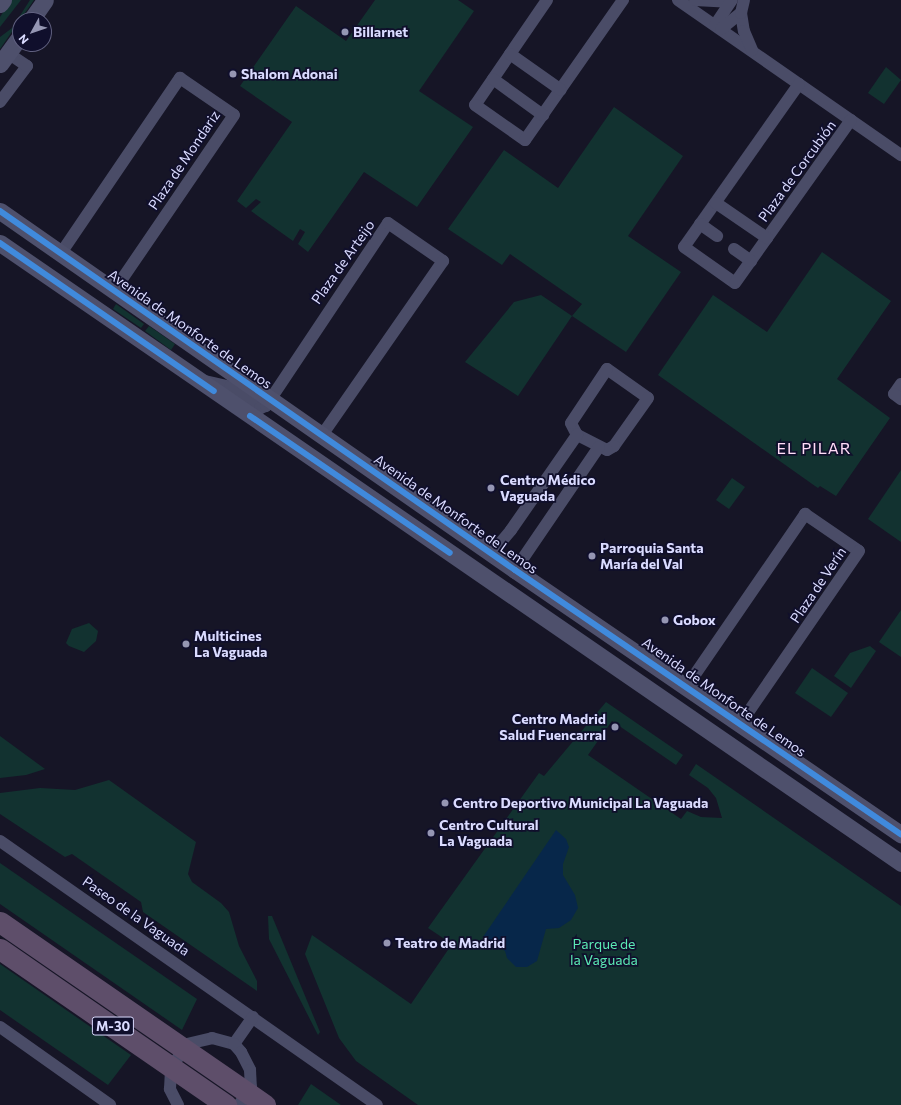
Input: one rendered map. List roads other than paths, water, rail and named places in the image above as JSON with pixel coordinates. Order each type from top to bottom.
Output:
[{"type":"highway","name":"M-30","points":[[0,922],[183,1048],[243,1099],[265,1105]]},
{"type":"highway","name":"M-30","points":[[0,949],[226,1105]]},
{"type":"street","points":[[0,4],[2,0]]},
{"type":"street","points":[[37,12],[45,0]]},
{"type":"street","points":[[547,0],[475,105],[526,140],[623,0]]},
{"type":"street","points":[[678,0],[901,155]]},
{"type":"street","points":[[695,0],[730,1],[718,27]]},
{"type":"street","points":[[744,0],[741,13],[744,31],[752,50]]},
{"type":"street","points":[[718,27],[741,13]]},
{"type":"street","points":[[0,102],[27,66],[4,58],[12,47]]},
{"type":"street","points":[[510,54],[560,90]]},
{"type":"street","name":"Plaza de Mondariz","points":[[61,253],[180,78],[234,115],[114,290]]},
{"type":"street","points":[[493,79],[543,115]]},
{"type":"street","name":"Plaza de Corcubión","points":[[799,84],[684,247],[735,283],[851,120]]},
{"type":"street","name":"Plaza de Corcubión","points":[[716,202],[766,238]]},
{"type":"street","name":"Avenida de Monforte de Lemos","points":[[0,211],[491,554],[900,831]]},
{"type":"street","name":"Plaza de Arteijo","points":[[270,399],[388,223],[443,261],[322,435]]},
{"type":"street","points":[[700,224],[717,236]]},
{"type":"street","points":[[0,243],[901,863]]},
{"type":"street","points":[[734,249],[751,260]]},
{"type":"street","points":[[607,369],[648,398],[614,446],[607,450],[577,434],[571,423],[607,369]]},
{"type":"street","points":[[198,380],[230,387],[260,408],[266,406],[270,399]]},
{"type":"street","points":[[901,384],[894,394],[901,399]]},
{"type":"street","points":[[491,554],[511,530],[577,434]]},
{"type":"street","points":[[515,570],[599,447]]},
{"type":"street","name":"Plaza de Verín","points":[[687,686],[805,514],[859,551],[741,723]]},
{"type":"street","name":"Paseo de la Vaguada","points":[[0,841],[254,1017],[377,1105]]},
{"type":"street","points":[[234,1044],[254,1017]]},
{"type":"street","points":[[0,1027],[110,1105]]},
{"type":"street","points":[[176,1103],[168,1081],[171,1068],[183,1048],[192,1042],[206,1038],[223,1040],[234,1044],[244,1058],[251,1074],[251,1087],[243,1099]]},
{"type":"water","points":[[556,830],[566,839],[569,847],[563,864],[563,875],[575,895],[578,908],[571,920],[559,928],[546,929],[537,961],[527,967],[516,967],[507,958],[505,951],[483,937]]},
{"type":"place","name":"Billarnet","points":[[345,32]]},
{"type":"place","name":"Shalom Adonai","points":[[233,74]]},
{"type":"place","name":"Centro Médico Vaguada","points":[[491,488]]},
{"type":"place","name":"Parroquia Santa María del Val","points":[[592,556]]},
{"type":"place","name":"Gobox","points":[[665,620]]},
{"type":"place","name":"Multicines La Vaguada","points":[[186,644]]},
{"type":"place","name":"Centro Madrid Salud Fuencarral","points":[[615,727]]},
{"type":"place","name":"Centro Deportivo Municipal La Vaguada","points":[[445,803]]},
{"type":"place","name":"Centro Cultural La Vaguada","points":[[431,833]]},
{"type":"place","name":"Teatro de Madrid","points":[[387,943]]},
{"type":"district","name":"EL PILAR","points":[[814,448]]},
{"type":"park label","name":"Parque de la Vaguada","points":[[604,952]]}]
